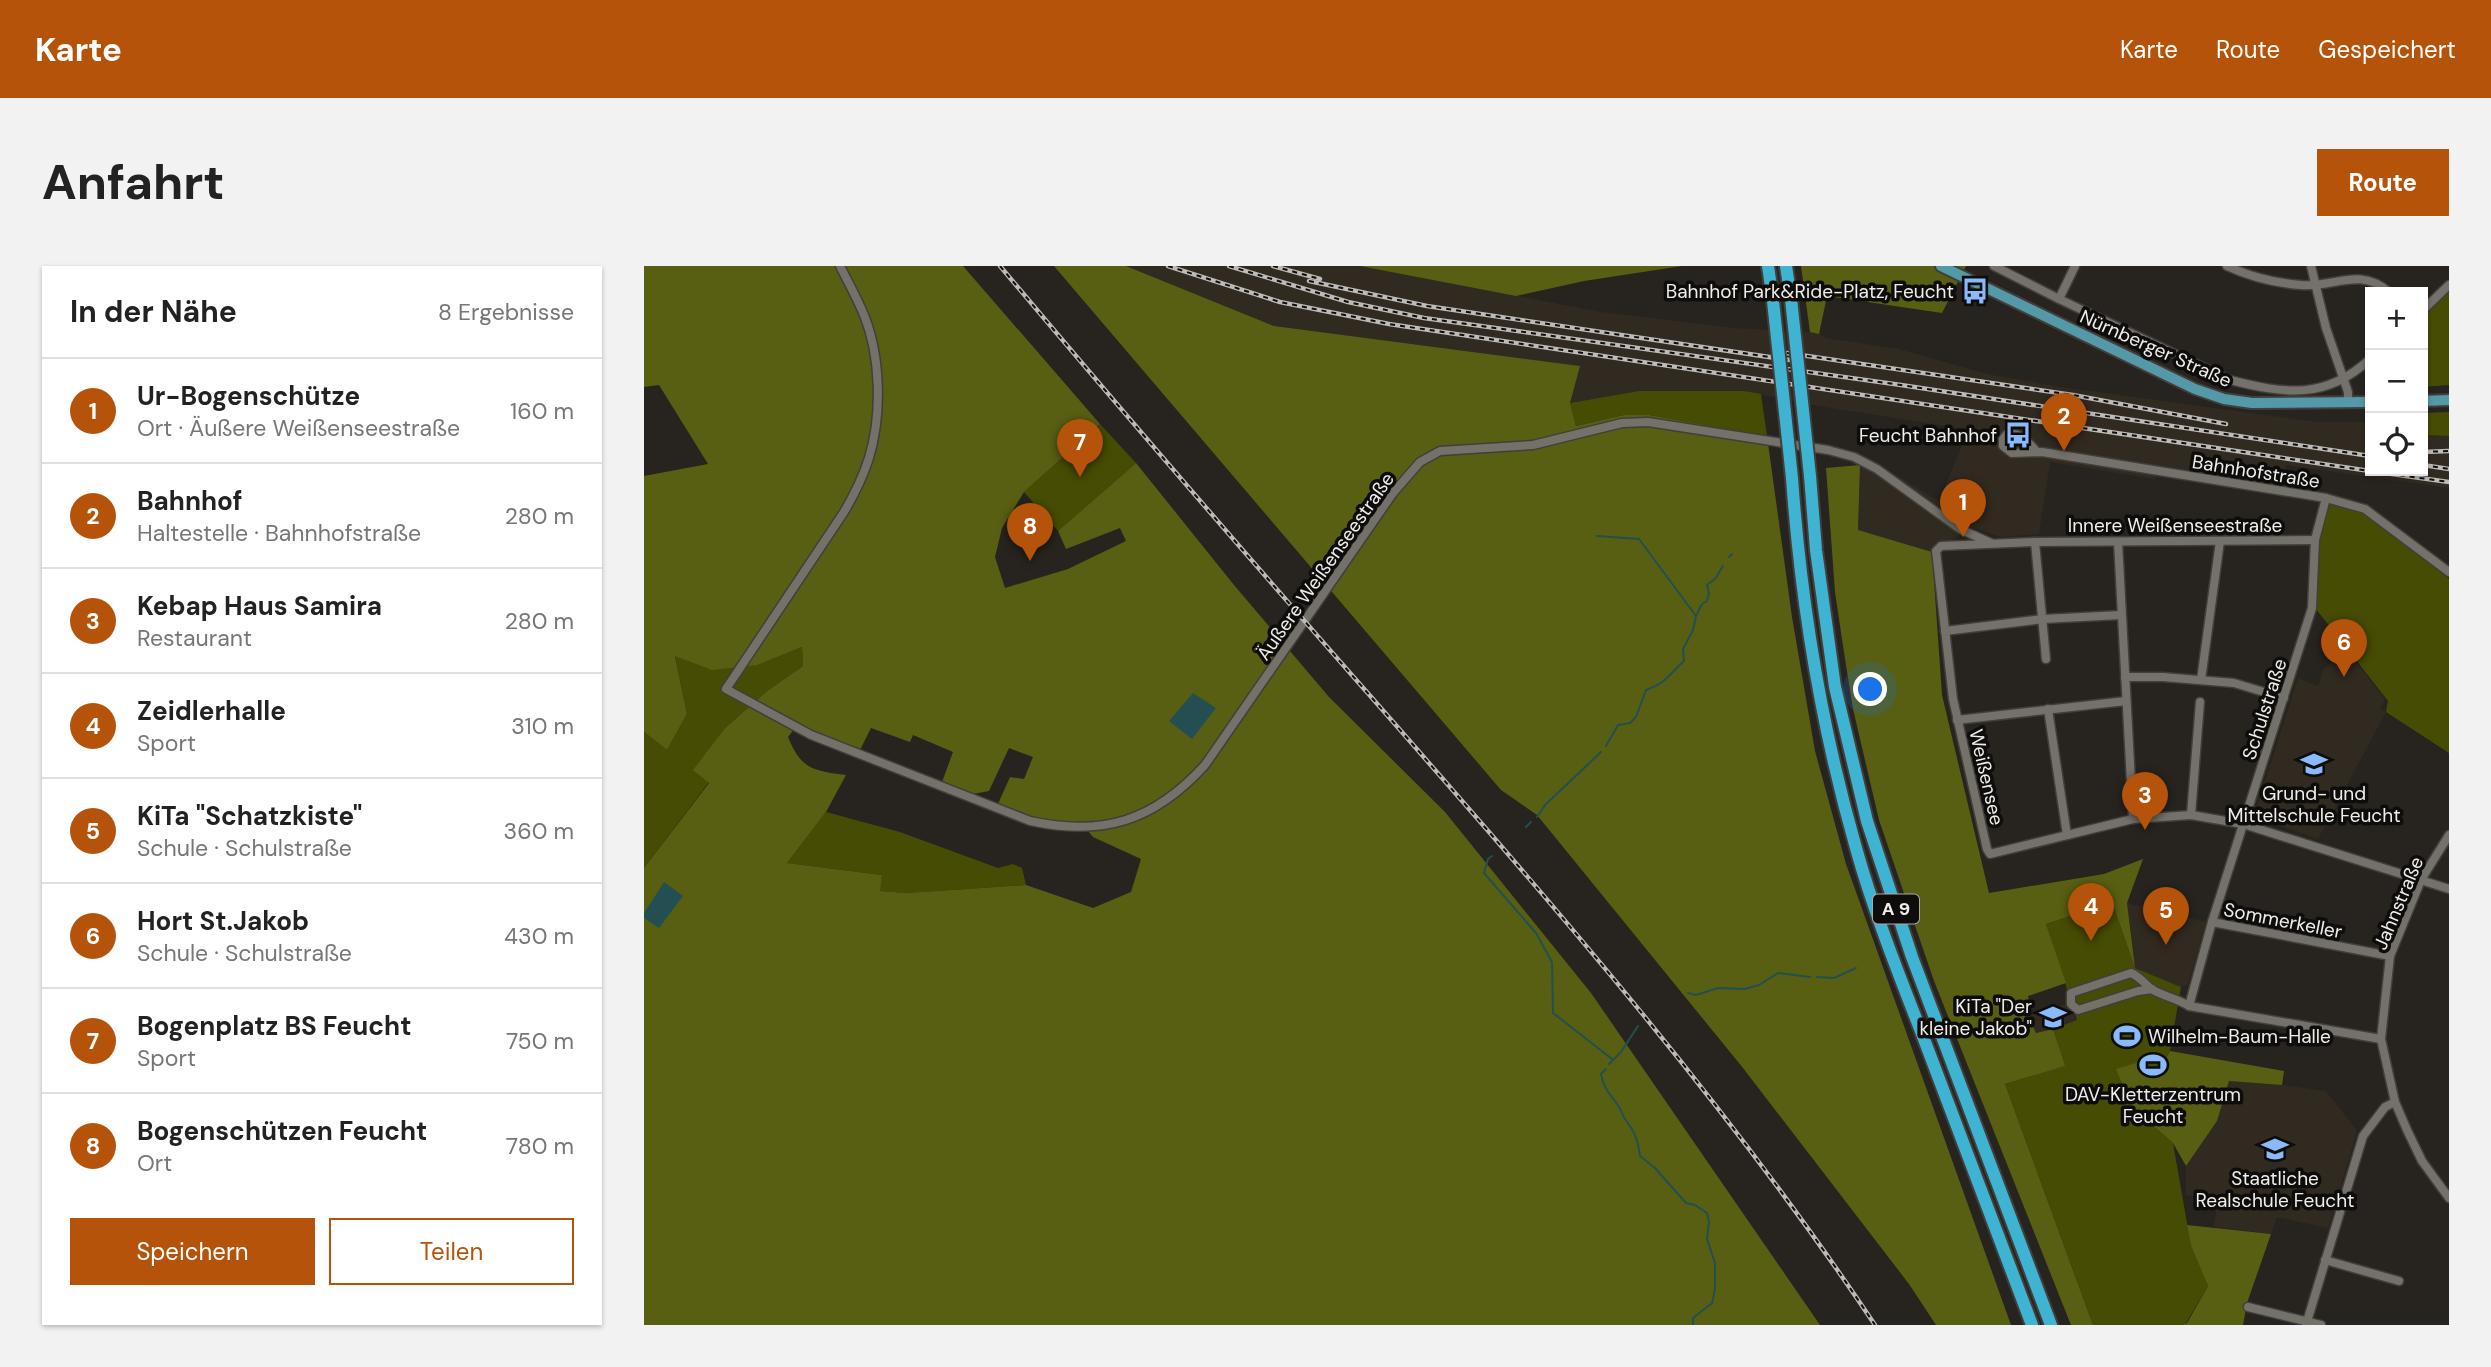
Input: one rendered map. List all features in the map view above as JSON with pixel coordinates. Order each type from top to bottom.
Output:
[{"type":"highway","name":"A 9","points":[[1768,266],[1798,556],[1809,641],[1827,736],[1856,846],[1895,965],[2032,1325]]},
{"type":"highway","name":"A 9","points":[[1786,266],[1817,562],[1835,687],[1867,821],[1912,957],[2051,1325]]},
{"type":"main road","name":"Nürnberger Straße","points":[[1941,266],[2224,400],[2252,403],[2365,402]]},
{"type":"main road","points":[[2428,401],[2449,400]]},
{"type":"street","name":"Äußere Weißenseestraße","points":[[840,266],[864,316],[873,348],[877,380],[876,423],[869,456],[849,504],[726,689],[811,735],[857,755],[1030,821],[1077,828],[1099,827],[1142,814],[1168,800],[1205,765],[1393,493],[1420,462],[1440,451],[1452,448],[1533,445],[1622,423],[1661,424],[1828,450],[1854,457],[1877,469],[1960,529],[1991,543]]},
{"type":"street","points":[[1994,266],[2230,380],[2272,389],[2322,389],[2357,371],[2365,364]]},
{"type":"street","points":[[2059,299],[2075,266]]},
{"type":"street","points":[[2227,266],[2254,278],[2303,285],[2348,278],[2366,279],[2382,287]]},
{"type":"street","points":[[2311,266],[2326,328],[2348,392],[2348,403]]},
{"type":"street","points":[[2428,305],[2449,285]]},
{"type":"street","name":"Bahnhofstraße","points":[[2037,452],[2326,498],[2365,509],[2449,572]]},
{"type":"street","name":"Schulstraße","points":[[2189,1006],[2212,922],[2312,608],[2315,540],[2326,498]]},
{"type":"street","name":"Innere Weißenseestraße","points":[[1957,720],[1936,551],[1941,546],[2035,542],[2315,540]]},
{"type":"street","points":[[2201,680],[2220,541]]},
{"type":"street","points":[[2035,542],[2046,659]]},
{"type":"street","points":[[2118,542],[2133,819]]},
{"type":"street","points":[[1945,631],[2043,619],[2121,615]]},
{"type":"street","points":[[2126,677],[2234,683],[2284,698]]},
{"type":"street","name":"Weißensee","points":[[2126,701],[1957,720],[1990,854],[2133,819],[2190,815],[2243,824],[2449,889]]},
{"type":"street","points":[[2190,815],[2200,702]]},
{"type":"street","points":[[2048,709],[2067,835]]},
{"type":"street","name":"Jahnstraße","points":[[2449,835],[2421,880],[2390,956],[2381,1038],[2395,1102],[2422,1161],[2449,1198]]},
{"type":"street","name":"Sommerkeller","points":[[2212,922],[2390,956]]},
{"type":"street","points":[[2152,989],[2078,1010],[2071,1004],[2071,993],[2131,973],[2139,976],[2152,989],[2177,998],[2189,1006],[2381,1038]]},
{"type":"street","points":[[2307,1323],[2362,1136],[2385,1107],[2395,1102]]},
{"type":"street","points":[[2325,1260],[2399,1281]]},
{"type":"street","points":[[2248,1307],[2321,1325]]},
{"type":"shaded area","points":[[1126,266],[1360,266],[1601,312],[1734,328],[1810,332],[1825,338],[1899,349],[1987,374],[2061,387],[2317,422],[2365,422],[2365,476],[2428,476],[2428,435],[2449,436],[2449,488],[2286,465],[2282,485],[2158,465],[2155,479],[2050,462],[2039,534],[1999,537],[1973,527],[1932,552],[1858,530],[1860,465],[1884,468],[1939,501],[1963,443],[1965,429],[1744,391],[1639,391],[1570,403],[1579,366],[1274,326]]},
{"type":"shaded area","name":"Grund- und Mittelschule Feucht","points":[[2348,652],[2385,699],[2380,709],[2386,712],[2318,839],[2254,816],[2298,678],[2318,686],[2324,668]]},
{"type":"shaded area","points":[[2127,903],[2206,922],[2188,984],[2181,987],[2135,968]]},
{"type":"shaded area","name":"KiTa \"Der kleine Jakob\"","points":[[2066,1004],[2077,1021],[2036,1033],[2032,1026],[2032,1014]]},
{"type":"shaded area","name":"Staatliche Realschule Feucht","points":[[2229,1081],[2326,1091],[2357,1131],[2328,1228],[2277,1217],[2271,1234],[2214,1227],[2218,1198],[2186,1195],[2186,1166],[2217,1121]]},
{"type":"green space","points":[[644,266],[963,266],[1100,424],[1024,492],[1002,528],[995,557],[1005,588],[1068,569],[1126,541],[1120,528],[1066,549],[1058,531],[1136,463],[1329,697],[1445,812],[1591,993],[1820,1325],[644,1325],[644,868],[709,783],[693,770],[725,728],[767,691],[803,666],[802,647],[758,665],[712,670],[675,656],[687,714],[667,750],[644,732],[644,476],[708,464],[659,385],[644,387]],"holes":[[[798,724],[860,750],[871,728],[910,742],[913,735],[953,752],[942,782],[973,794],[989,791],[1009,748],[1033,757],[1024,779],[1010,777],[998,804],[1039,819],[1083,825],[1093,837],[1141,859],[1131,892],[1093,908],[1026,885],[906,893],[880,891],[882,875],[787,863],[826,812],[846,775],[817,770],[803,762],[788,737]]]},
{"type":"green space","points":[[1054,266],[1126,266],[1274,326],[1580,366],[1570,403],[1576,426],[1624,415],[1649,415],[1767,436],[1792,617],[1815,751],[1846,864],[2011,1325],[1936,1325],[1909,1284],[1743,1068],[1537,815],[1501,790]]},
{"type":"green space","points":[[1360,266],[1682,266],[1584,281],[1516,296]]},
{"type":"green space","points":[[1801,266],[1966,266],[1942,313],[1827,296],[1819,334],[1810,332]]},
{"type":"green space","points":[[2449,281],[2449,385],[2428,387],[2428,300]]},
{"type":"green space","points":[[1639,391],[1744,391],[1761,394],[1767,436],[1649,415],[1624,415],[1576,426],[1570,403]]},
{"type":"green space","points":[[2449,412],[2449,436],[2428,435],[2428,413]]},
{"type":"green space","points":[[1100,424],[1136,463],[1058,531],[1024,492]]},
{"type":"green space","points":[[1860,465],[1858,530],[1932,552],[1942,695],[1989,893],[2104,874],[2143,859],[2127,903],[2135,968],[2112,902],[2046,924],[2066,983],[2028,996],[2032,1025],[2036,1033],[2053,1029],[2065,1066],[2005,1084],[2093,1325],[2071,1325],[1934,981],[1879,820],[1853,709],[1845,659],[1835,592],[1826,468]]},
{"type":"green space","points":[[2329,503],[2362,512],[2449,579],[2449,753],[2386,712],[2388,701],[2316,609],[2319,540]]},
{"type":"green space","points":[[802,647],[803,666],[767,691],[725,728],[694,770],[709,782],[644,868],[644,732],[667,750],[687,714],[675,655],[758,665]]},
{"type":"green space","points":[[826,812],[900,832],[998,868],[1013,864],[1022,868],[1026,885],[906,893],[879,891],[882,875],[787,863]]},
{"type":"green space","points":[[2112,902],[2135,968],[2181,987],[2170,1051],[2158,1073],[2143,1069],[2143,1062],[2132,1107],[2173,1143],[2191,1246],[2208,1286],[2186,1323],[2182,1325],[2093,1325],[2005,1084],[2064,1066],[2053,1029],[2077,1020],[2046,924]]},
{"type":"green space","points":[[2170,1051],[2284,1071],[2282,1085],[2229,1081],[2217,1121],[2186,1166],[2173,1143],[2132,1107],[2116,1069],[2143,1061],[2144,1069],[2158,1073]]},
{"type":"green space","points":[[2187,1225],[2271,1234],[2247,1303],[2243,1325],[2182,1325],[2187,1323],[2208,1286],[2191,1246]]},
{"type":"water","points":[[1193,693],[1216,708],[1192,739],[1169,721]]},
{"type":"water","points":[[664,882],[683,896],[659,928],[644,918],[644,913]]},
{"type":"waterway","points":[[1597,536],[1639,539],[1696,616]]},
{"type":"waterway","points":[[1729,557],[1732,554]]},
{"type":"waterway","points":[[1606,746],[1618,725],[1630,723],[1636,717],[1646,690],[1664,681],[1684,661],[1683,649],[1693,630],[1696,616],[1702,604],[1707,601],[1707,585],[1715,579],[1723,566]]},
{"type":"waterway","points":[[1537,817],[1545,805],[1601,752]]},
{"type":"waterway","points":[[1526,827],[1531,822]]},
{"type":"waterway","points":[[1492,856],[1488,859],[1484,873],[1536,933],[1552,962],[1553,1013],[1612,1059]]},
{"type":"waterway","points":[[1817,977],[1834,978],[1856,968]]},
{"type":"waterway","points":[[1688,993],[1696,995],[1718,988],[1745,989],[1759,985],[1778,973],[1810,977]]},
{"type":"waterway","points":[[1609,1064],[1621,1052],[1638,1026]]},
{"type":"waterway","points":[[1606,1069],[1601,1074],[1603,1083],[1634,1132],[1640,1156],[1655,1168],[1686,1203],[1707,1213],[1707,1239],[1715,1263],[1715,1289],[1712,1303],[1693,1318],[1693,1325]]},
{"type":"railway","points":[[1000,266],[1631,999],[1757,1159],[1875,1325]]},
{"type":"railway","points":[[1168,266],[1280,302],[1389,324],[2365,470]]},
{"type":"railway","points":[[1229,266],[1348,302],[1424,318],[1901,385],[2365,455]]},
{"type":"railway","points":[[1273,266],[1320,279]]},
{"type":"railway","points":[[1309,281],[1427,306],[1796,361]]},
{"type":"railway","points":[[1787,353],[2073,395],[2226,424]]},
{"type":"railway","points":[[2428,452],[2449,451]]},
{"type":"railway","points":[[2428,466],[2449,469]]},
{"type":"railway","points":[[2406,476],[2449,482]]},
{"type":"place","name":"Bahnhof Park&Ride-Platz, Feucht","points":[[1975,291]]},
{"type":"place","name":"Feucht Bahnhof","points":[[2018,435]]},
{"type":"place","name":"Bahnhof","points":[[2064,451]]},
{"type":"place","name":"Bogenplatz BS Feucht","points":[[1080,477]]},
{"type":"place","name":"Ur-Bogenschütze","points":[[1963,537]]},
{"type":"place","name":"Bogenschützen Feucht","points":[[1030,561]]},
{"type":"place","name":"Hort St.Jakob","points":[[2344,677]]},
{"type":"place","name":"Grund- und Mittelschule Feucht","points":[[2314,764]]},
{"type":"place","name":"Kebap Haus Samira","points":[[2145,830]]},
{"type":"place","name":"Zeidlerhalle","points":[[2091,941]]},
{"type":"place","name":"KiTa \"Schatzkiste\"","points":[[2166,945]]},
{"type":"place","name":"KiTa \"Der kleine Jakob\"","points":[[2053,1017]]},
{"type":"place","name":"Wilhelm-Baum-Halle","points":[[2127,1036]]},
{"type":"place","name":"DAV-Kletterzentrum Feucht","points":[[2153,1065]]},
{"type":"place","name":"Staatliche Realschule Feucht","points":[[2275,1149]]}]
